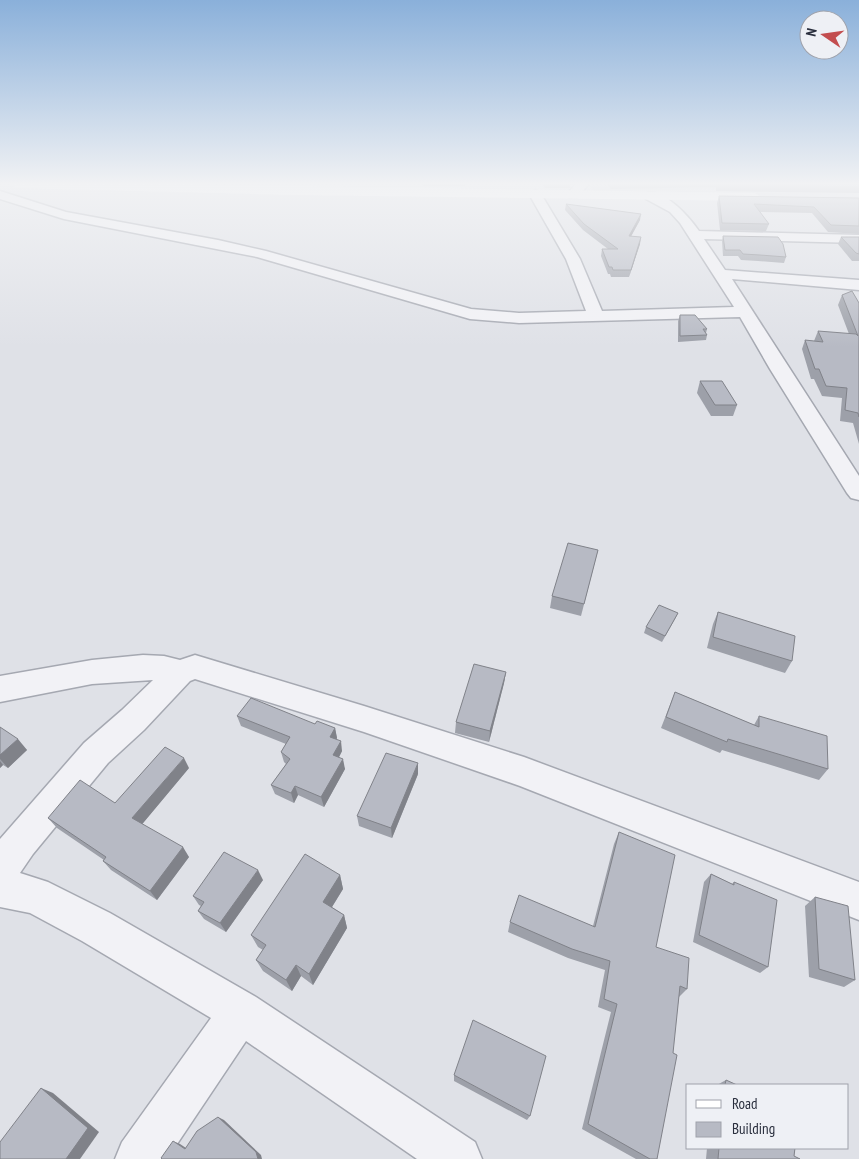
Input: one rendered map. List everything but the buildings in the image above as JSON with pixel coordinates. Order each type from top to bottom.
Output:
[{"type":"street","points":[[187,238],[261,254],[470,314],[503,318],[746,312]]},
{"type":"street","points":[[560,238],[579,271],[596,317]]},
{"type":"street","points":[[695,238],[746,312],[779,368],[859,493]]},
{"type":"street","points":[[821,238],[859,239]]},
{"type":"street","points":[[721,274],[762,274],[810,281],[859,284]]},
{"type":"street","points":[[0,689],[114,670],[155,666],[172,668],[180,672]]},
{"type":"street","points":[[0,870],[20,842],[65,787],[96,753],[133,720],[180,672],[195,667],[204,668],[524,772],[859,901]]},
{"type":"street","points":[[0,888],[36,895],[96,927],[241,1012],[458,1159]]},
{"type":"street","points":[[139,1159],[241,1012]]}]
